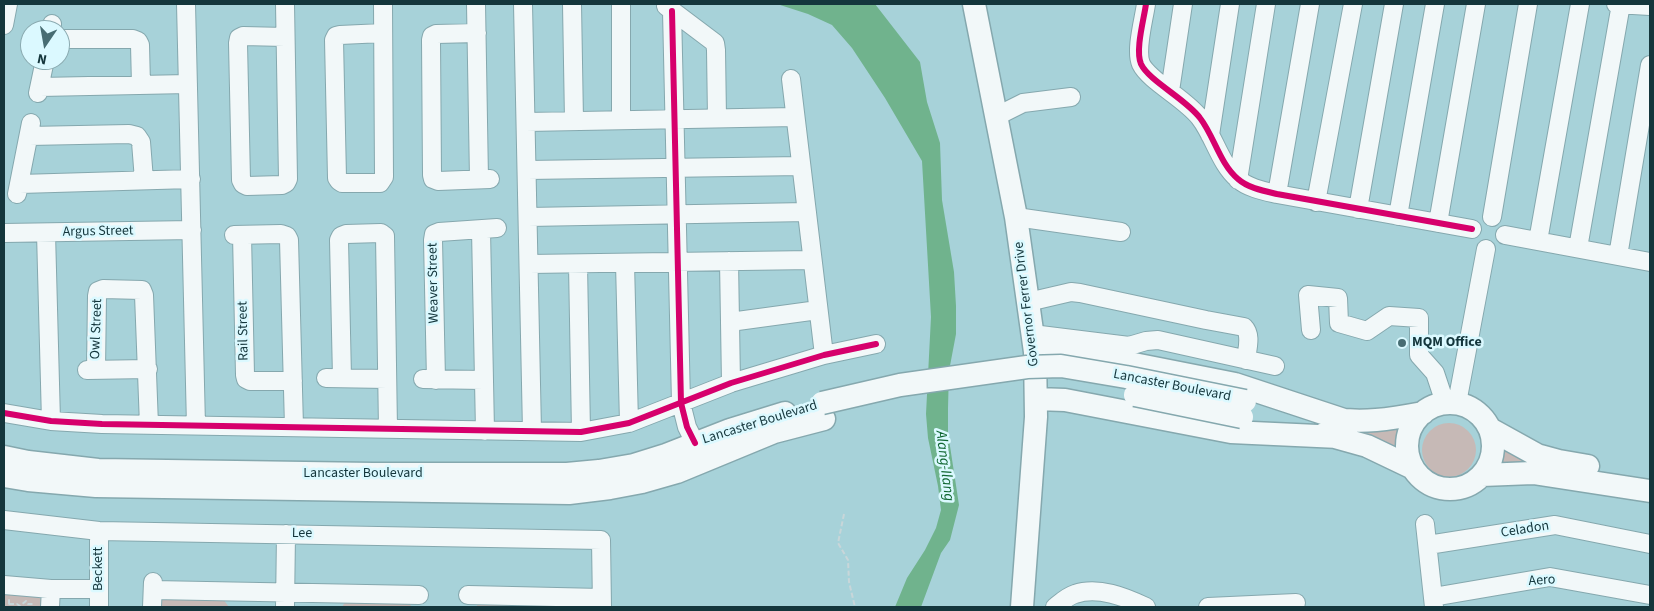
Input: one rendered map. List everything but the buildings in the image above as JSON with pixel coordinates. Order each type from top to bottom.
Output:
[{"type":"main road","name":"Governor Ferrer Drive","points":[[974,4],[1016,217],[1033,343],[1036,399],[1022,607]]},
{"type":"main road","points":[[1033,343],[1235,384],[1341,429]]},
{"type":"main road","name":"Lancaster Boulevard","points":[[4,476],[96,486],[569,493],[634,483],[678,472],[823,411],[900,386],[1027,367],[1061,366],[1126,377],[1244,409],[1341,429],[1367,446],[1413,468]]},
{"type":"main road","points":[[1036,399],[1065,400],[1231,432],[1341,429]]},
{"type":"main road","points":[[1451,403],[1468,406],[1481,416],[1490,429],[1493,453],[1491,461],[1482,475],[1469,484],[1444,488],[1430,483],[1413,468],[1408,454],[1408,439],[1412,425],[1422,413],[1437,405],[1451,403]]},
{"type":"main road","name":"Lancaster Boulevard","points":[[4,457],[28,462],[126,471],[566,474],[599,471],[634,464],[666,455],[695,443],[784,413],[823,411]]},
{"type":"main road","name":"Lancaster Boulevard","points":[[1341,429],[1368,421],[1422,413]]},
{"type":"main road","points":[[1490,429],[1537,455],[1560,461],[1650,475]]},
{"type":"main road","points":[[1482,475],[1533,473],[1650,491]]},
{"type":"street","points":[[4,25],[8,4]]},
{"type":"street","points":[[186,4],[196,426]]},
{"type":"street","points":[[285,4],[288,179],[282,185],[247,186],[241,180],[239,38],[243,36],[285,37]]},
{"type":"street","points":[[383,4],[384,177],[380,183],[342,183],[337,178],[334,40],[336,36],[340,35],[383,33]]},
{"type":"street","points":[[476,4],[485,179],[438,181],[433,179],[432,175],[432,36],[436,34],[477,33]]},
{"type":"street","points":[[523,4],[532,431]]},
{"type":"street","points":[[572,4],[574,121]]},
{"type":"street","points":[[621,4],[621,120]]},
{"type":"street","points":[[1146,4],[1139,48],[1140,62],[1147,73],[1188,105],[1200,118],[1226,165],[1238,180],[1250,186],[1277,194],[1472,229]]},
{"type":"street","points":[[1170,91],[1183,4]]},
{"type":"street","points":[[1210,135],[1230,4]]},
{"type":"street","points":[[1238,180],[1266,4]]},
{"type":"street","points":[[1277,194],[1310,4]]},
{"type":"street","points":[[1316,202],[1353,4]]},
{"type":"street","points":[[1358,209],[1394,4]]},
{"type":"street","points":[[1398,216],[1436,4]]},
{"type":"street","points":[[1438,223],[1476,4]]},
{"type":"street","points":[[1492,217],[1528,4]]},
{"type":"street","points":[[1538,241],[1580,4]]},
{"type":"street","points":[[1616,4],[1650,6]]},
{"type":"street","points":[[1578,248],[1621,4]]},
{"type":"street","points":[[668,7],[715,43],[717,118]]},
{"type":"street","points":[[668,7],[674,119],[681,403],[695,443]]},
{"type":"street","points":[[70,33],[138,41],[140,45],[141,85]]},
{"type":"street","points":[[1618,256],[1650,66]]},
{"type":"street","points":[[43,70],[39,90],[188,84]]},
{"type":"street","points":[[791,79],[824,355]]},
{"type":"street","points":[[996,116],[1023,103],[1071,97]]},
{"type":"street","points":[[526,122],[795,117]]},
{"type":"street","points":[[144,180],[141,142],[137,136],[30,129],[19,189],[144,180],[191,179]]},
{"type":"street","points":[[527,170],[801,166]]},
{"type":"street","points":[[528,217],[807,212]]},
{"type":"street","points":[[1016,217],[1121,232]]},
{"type":"street","points":[[1481,217],[1492,217],[1503,226],[1503,240],[1496,247],[1482,248],[1474,242],[1472,229],[1481,217]]},
{"type":"street","name":"Weaver Street","points":[[483,380],[429,380],[433,240],[434,234],[439,232],[489,229],[483,380],[485,430]]},
{"type":"street","name":"Argus Street","points":[[4,233],[192,230]]},
{"type":"street","points":[[387,379],[334,378],[339,240],[341,236],[346,234],[376,232],[382,233],[384,236],[387,379],[388,429]]},
{"type":"street","points":[[46,233],[51,421]]},
{"type":"street","name":"Rail Street","points":[[293,381],[250,381],[246,379],[238,235],[281,234],[289,240],[293,381],[294,427]]},
{"type":"street","points":[[1504,235],[1650,262]]},
{"type":"street","points":[[1451,403],[1486,249]]},
{"type":"street","points":[[529,264],[812,260]]},
{"type":"street","points":[[729,261],[731,383]]},
{"type":"street","points":[[625,263],[629,423]]},
{"type":"street","points":[[578,264],[580,432]]},
{"type":"street","name":"Owl Street","points":[[148,369],[91,370],[98,291],[103,289],[136,289],[142,290],[144,295],[148,369],[149,425]]},
{"type":"street","points":[[1028,302],[1071,292],[1080,293],[1244,327],[1248,331],[1249,336],[1246,360]]},
{"type":"street","points":[[1311,330],[1308,295],[1338,298],[1339,323],[1366,330],[1389,316],[1419,318],[1419,355],[1434,373],[1451,403]]},
{"type":"street","points":[[730,322],[818,310]]},
{"type":"street","points":[[1033,343],[1129,346],[1158,340],[1275,366]]},
{"type":"street","points":[[4,413],[51,421],[149,425],[580,432],[629,423],[731,383],[824,355],[876,344]]},
{"type":"street","name":"Lee","points":[[4,520],[99,531],[601,540],[602,602]]},
{"type":"street","points":[[1425,524],[1434,602]]},
{"type":"street","name":"Celadon","points":[[1428,546],[1555,525],[1650,544]]},
{"type":"street","name":"Beckett","points":[[99,531],[99,607]]},
{"type":"street","points":[[286,534],[286,600]]},
{"type":"street","name":"Aero","points":[[1434,602],[1550,577],[1650,595]]},
{"type":"street","points":[[4,585],[51,589],[99,589]]},
{"type":"street","points":[[42,606],[51,589]]},
{"type":"street","points":[[1055,607],[1074,594],[1097,592],[1108,593],[1146,607]]},
{"type":"street","points":[[153,593],[234,599],[286,600],[419,596]]},
{"type":"street","points":[[468,596],[553,602],[602,602]]},
{"type":"street","points":[[1208,607],[1296,603]]},
{"type":"path","points":[[844,514],[838,543],[848,560],[849,582],[855,607]]},
{"type":"path","points":[[4,601],[9,600],[9,604]]},
{"type":"path","points":[[4,606],[9,607],[9,604],[17,604],[19,607],[26,601],[28,604],[42,606]]},
{"type":"shaded area","points":[[1449,423],[1459,425],[1468,431],[1474,440],[1476,450],[1474,460],[1468,469],[1459,475],[1449,477],[1439,475],[1430,469],[1424,460],[1422,450],[1424,440],[1430,431],[1439,425]]},
{"type":"shaded area","points":[[1400,428],[1396,440],[1397,449],[1345,429]]},
{"type":"shaded area","points":[[1504,445],[1537,462],[1503,464]]},
{"type":"shaded area","points":[[4,591],[37,595],[42,600],[43,607],[4,607]]},
{"type":"shaded area","points":[[164,597],[223,599],[229,607],[157,607]]},
{"type":"shaded area","points":[[407,601],[412,607],[342,607],[345,602]]},
{"type":"shaded area","points":[[541,603],[545,607],[476,607],[478,604]]},
{"type":"water","name":"Alang-Ilang","points":[[777,4],[875,4],[920,62],[927,102],[940,143],[942,200],[954,272],[956,306],[956,334],[949,371],[948,433],[959,505],[950,540],[941,553],[921,607],[895,607],[907,578],[925,550],[936,528],[941,510],[928,438],[926,414],[931,317],[922,161],[885,98],[852,48],[832,25],[808,14]]},
{"type":"cycle path","points":[[1146,4],[1139,43],[1141,64],[1152,77],[1194,111],[1205,125],[1226,166],[1246,185],[1277,194],[1472,229]]},
{"type":"cycle path","points":[[672,11],[681,403],[687,427],[695,443]]},
{"type":"cycle path","points":[[4,413],[51,421],[102,424],[581,432],[629,423],[731,383],[824,355],[876,344]]},
{"type":"place","name":"MQM Office","points":[[1402,343]]}]
